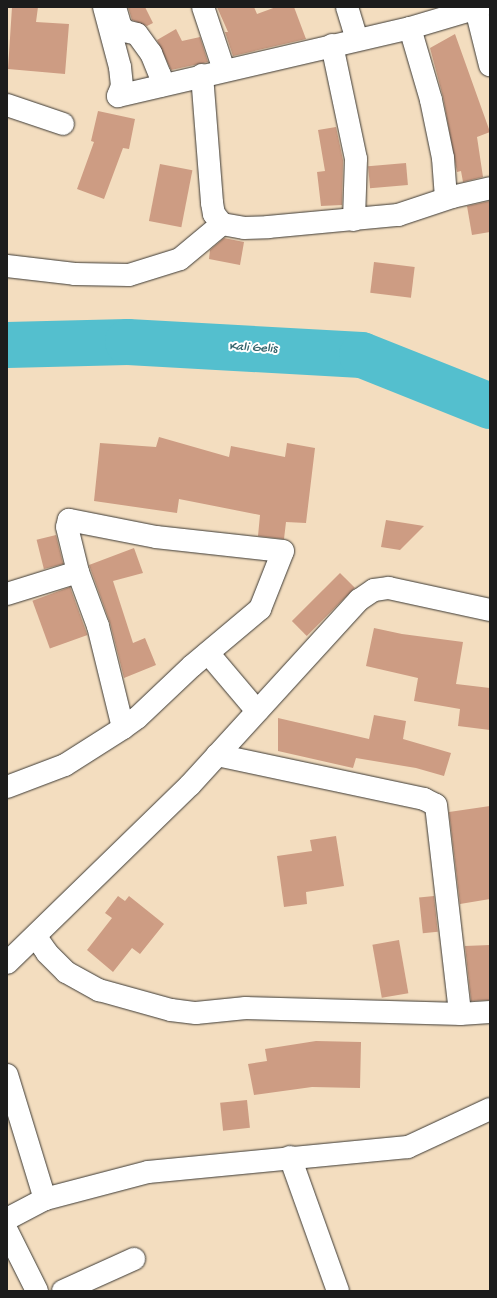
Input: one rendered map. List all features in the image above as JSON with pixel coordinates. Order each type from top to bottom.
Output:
[{"type":"street","points":[[104,7],[120,67],[122,86],[118,96],[202,75],[410,28],[478,8],[490,65]]},
{"type":"street","points":[[115,7],[120,25],[125,31],[138,34],[151,53],[160,75],[160,86]]},
{"type":"street","points":[[203,7],[224,70]]},
{"type":"street","points":[[347,7],[357,39]]},
{"type":"street","points":[[410,28],[431,100],[443,158],[446,198]]},
{"type":"street","points":[[332,45],[356,159],[354,220]]},
{"type":"street","points":[[202,75],[213,209],[222,224],[244,228],[354,220],[398,215],[446,198],[490,188]]},
{"type":"street","points":[[7,105],[64,124]]},
{"type":"street","points":[[7,266],[75,274],[129,275],[180,259],[222,224]]},
{"type":"street","points":[[7,787],[65,765],[123,728],[210,655],[260,609],[283,551],[156,537],[69,520],[67,527],[78,572],[98,626],[123,728]]},
{"type":"street","points":[[7,594],[78,572]]},
{"type":"street","points":[[7,963],[36,937],[217,755],[255,709],[348,612],[374,590],[389,588],[490,610]]},
{"type":"street","points":[[210,655],[255,709]]},
{"type":"street","points":[[217,755],[424,799],[436,805],[460,1014]]},
{"type":"street","points":[[36,937],[46,953],[72,976],[99,990],[171,1010],[196,1013],[246,1008],[460,1014],[490,1012]]},
{"type":"street","points":[[7,1075],[45,1199]]},
{"type":"street","points":[[7,1219],[45,1199],[148,1172],[290,1157],[408,1147],[490,1109]]},
{"type":"street","points":[[290,1157],[338,1291]]},
{"type":"street","points":[[7,1231],[37,1291]]},
{"type":"street","points":[[63,1291],[134,1259]]},
{"type":"building","points":[[12,7],[38,7],[36,22],[69,24],[65,74],[8,69]]},
{"type":"building","points":[[128,7],[145,7],[153,23],[147,26],[132,20]]},
{"type":"building","points":[[217,7],[254,7],[257,14],[276,7],[294,7],[306,39],[233,56],[225,32],[228,32]]},
{"type":"building","points":[[176,29],[182,41],[200,37],[208,62],[171,70],[157,40]]},
{"type":"building","points":[[455,34],[490,132],[477,137],[483,177],[463,182],[461,171],[457,172],[443,97],[430,48]]},
{"type":"building","points":[[98,111],[135,119],[129,149],[123,148],[104,199],[77,189],[94,142],[91,141]]},
{"type":"building","points":[[336,127],[343,160],[342,205],[321,206],[317,172],[325,171],[318,130]]},
{"type":"building","points":[[406,163],[408,185],[370,188],[368,166]]},
{"type":"building","points":[[160,164],[192,170],[181,227],[149,221]]},
{"type":"building","points":[[490,201],[490,232],[472,235],[467,206]]},
{"type":"building","points":[[224,238],[244,242],[240,265],[209,259],[210,250]]},
{"type":"building","points":[[374,262],[415,267],[411,298],[370,293]]},
{"type":"building","points":[[159,437],[229,457],[231,446],[285,457],[287,443],[315,448],[306,523],[286,522],[284,539],[258,536],[260,515],[179,499],[177,513],[94,501],[100,443],[156,447]]},
{"type":"building","points":[[386,520],[424,526],[400,550],[381,547]]},
{"type":"building","points":[[56,535],[63,564],[44,569],[37,540]]},
{"type":"building","points":[[134,548],[143,573],[113,581],[133,643],[145,638],[156,665],[124,678],[110,623],[89,565]]},
{"type":"building","points":[[340,573],[355,588],[307,636],[292,621]]},
{"type":"building","points":[[70,587],[87,635],[50,649],[32,601]]},
{"type":"building","points":[[374,628],[402,634],[463,642],[456,684],[490,688],[490,730],[458,726],[460,709],[414,701],[418,678],[366,666]]},
{"type":"building","points":[[374,715],[406,721],[403,739],[451,753],[444,776],[416,768],[356,758],[353,768],[278,751],[278,718],[369,739]]},
{"type":"building","points":[[490,806],[490,899],[460,904],[449,812]]},
{"type":"building","points":[[336,836],[344,886],[306,892],[307,904],[284,907],[277,856],[312,851],[310,840]]},
{"type":"building","points":[[118,896],[125,901],[129,896],[164,924],[140,954],[132,948],[113,972],[87,950],[112,918],[105,913]]},
{"type":"building","points":[[434,896],[438,932],[423,933],[419,898]]},
{"type":"building","points":[[399,940],[408,993],[382,998],[372,945]]},
{"type":"building","points":[[490,945],[490,1000],[471,1001],[465,946]]},
{"type":"building","points":[[316,1041],[361,1042],[360,1088],[312,1087],[254,1095],[248,1064],[267,1061],[265,1049]]},
{"type":"building","points":[[247,1100],[250,1128],[223,1131],[220,1103]]},
{"type":"waterway","name":"Kali Gelis","points":[[7,345],[128,342],[362,355],[490,406]]}]
